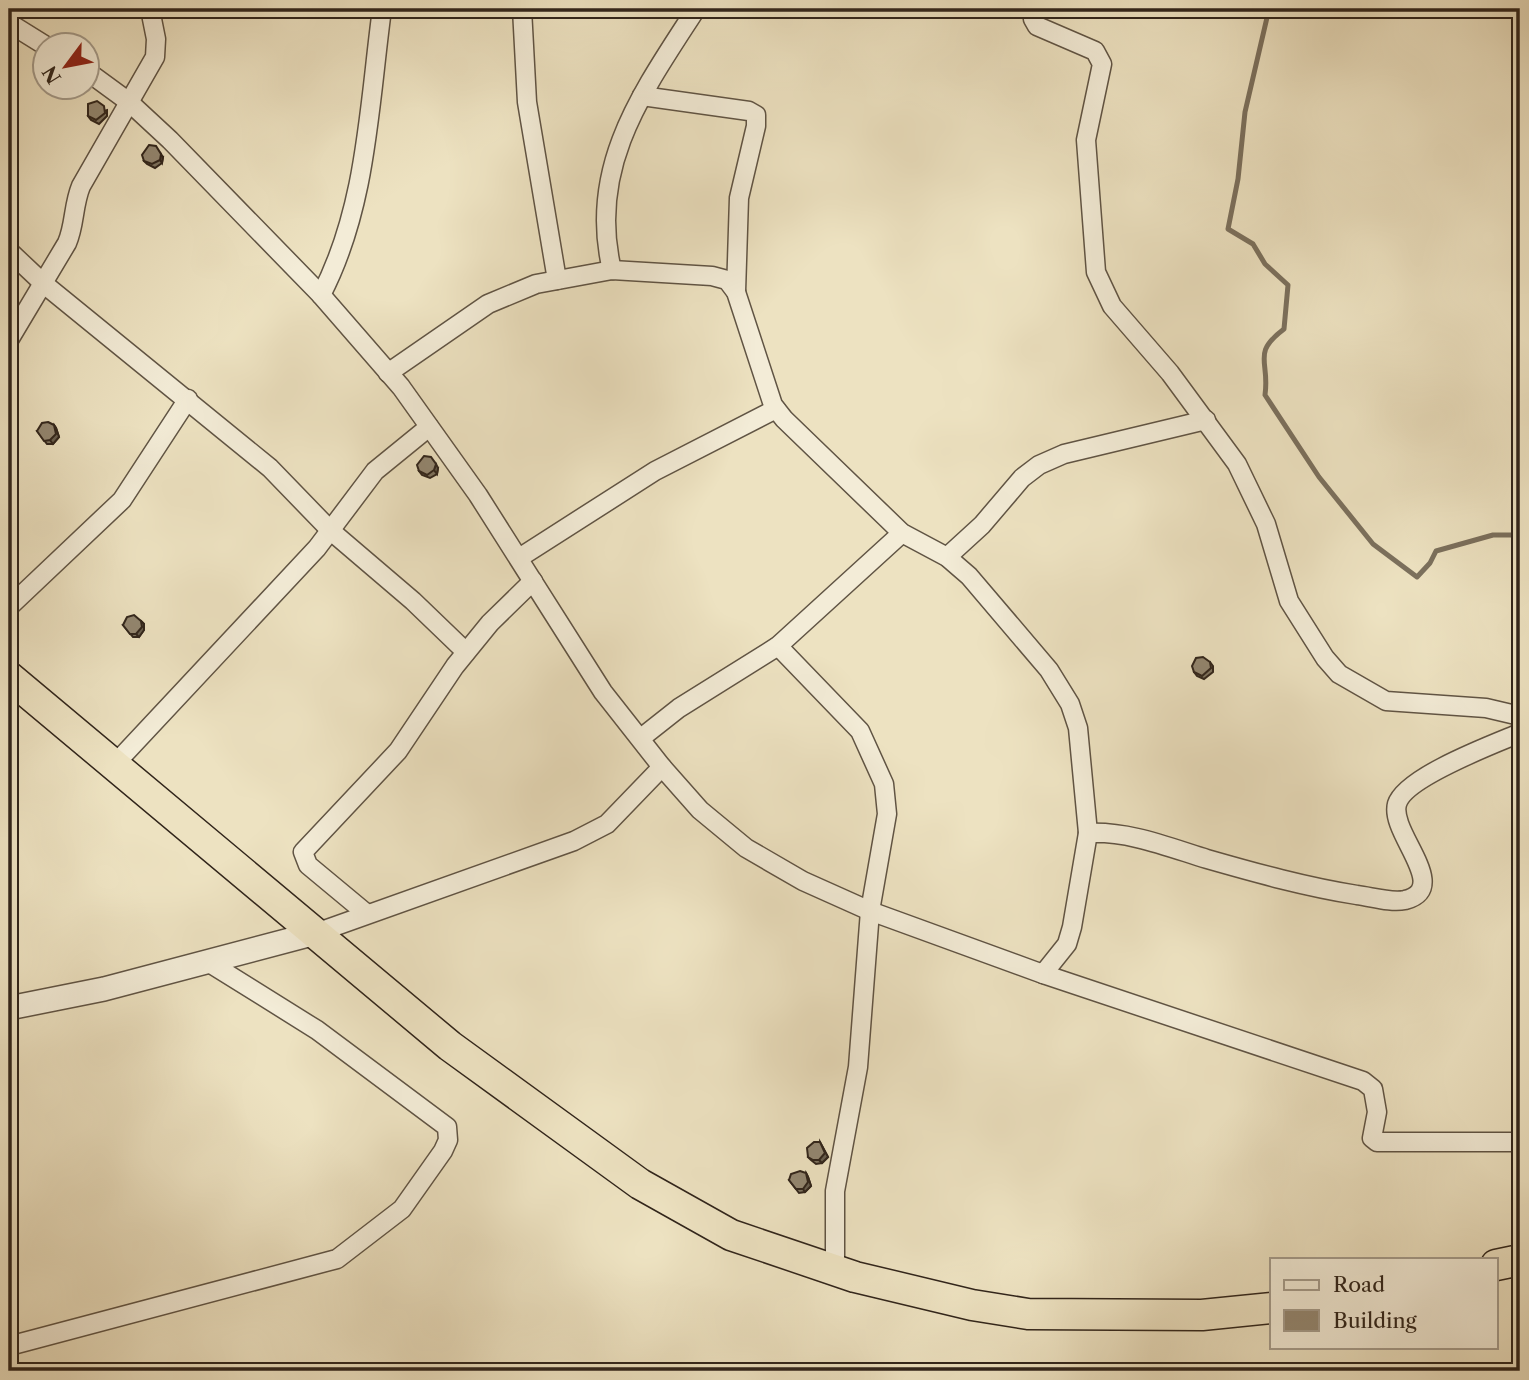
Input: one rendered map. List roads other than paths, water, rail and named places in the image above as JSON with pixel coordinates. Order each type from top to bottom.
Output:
[{"type":"highway","points":[[9,677],[450,1046],[557,1127],[639,1184],[731,1235],[835,1271],[934,1297],[1028,1314],[1202,1315],[1270,1308]]},
{"type":"highway","points":[[1498,1265],[1520,1260]]},
{"type":"street","points":[[9,340],[72,232],[72,211],[78,194],[157,52],[150,9]]},
{"type":"street","points":[[321,295],[338,263],[365,156],[382,9]]},
{"type":"street","points":[[522,9],[527,102],[558,280]]},
{"type":"street","points":[[612,270],[605,243],[612,160],[642,96],[696,9]]},
{"type":"street","points":[[1037,9],[1033,19],[1037,26],[1095,51],[1101,57],[1102,64],[1086,139],[1096,272],[1103,292],[1127,326],[1170,373],[1237,464],[1266,524],[1289,601],[1298,618],[1339,674],[1386,701],[1486,708],[1520,716]]},
{"type":"street","points":[[9,23],[32,37]]},
{"type":"street","points":[[102,82],[129,102],[321,295],[388,373],[429,427],[519,558],[603,692],[700,810],[746,848],[803,881],[870,911],[1043,974],[1363,1081],[1373,1089],[1376,1100],[1372,1138],[1377,1142],[1520,1142]]},
{"type":"street","points":[[642,96],[749,111],[755,115],[756,127],[739,198],[736,292],[776,409],[796,433],[902,533],[947,557],[969,576],[1024,637],[1070,704],[1082,755],[1087,833],[1067,944],[1043,974]]},
{"type":"street","points":[[9,251],[44,284],[270,468],[331,531],[413,601],[466,652]]},
{"type":"street","points":[[388,373],[500,297],[558,280],[612,270],[722,277],[736,292]]},
{"type":"street","points":[[9,607],[122,500],[188,399]]},
{"type":"street","points":[[519,558],[655,471],[776,409]]},
{"type":"street","points":[[947,557],[982,525],[1022,478],[1039,465],[1065,454],[1206,420]]},
{"type":"street","points":[[114,765],[331,531],[375,471],[429,427]]},
{"type":"street","points":[[641,738],[679,708],[778,646],[902,533]]},
{"type":"street","points":[[368,914],[308,865],[303,852],[398,751],[466,652],[490,623],[533,581]]},
{"type":"street","points":[[778,646],[860,732],[884,784],[887,814],[870,911],[858,1067],[835,1191],[835,1271]]},
{"type":"street","points":[[1087,833],[1134,837],[1264,875],[1400,901],[1421,892],[1424,884],[1397,819],[1397,803],[1401,797],[1413,785],[1473,753],[1520,733]]},
{"type":"street","points":[[9,1007],[104,989],[316,933],[574,841],[607,824],[662,767]]},
{"type":"street","points":[[9,1346],[337,1259],[402,1209],[443,1151],[448,1140],[447,1127],[317,1030],[208,962]]},
{"type":"waterway","points":[[1269,9],[1245,112],[1238,179],[1228,229],[1253,244],[1265,264],[1288,285],[1284,329],[1268,345],[1265,352],[1265,395],[1319,477],[1373,544],[1417,577],[1430,563],[1436,551],[1493,535],[1520,535]]}]
